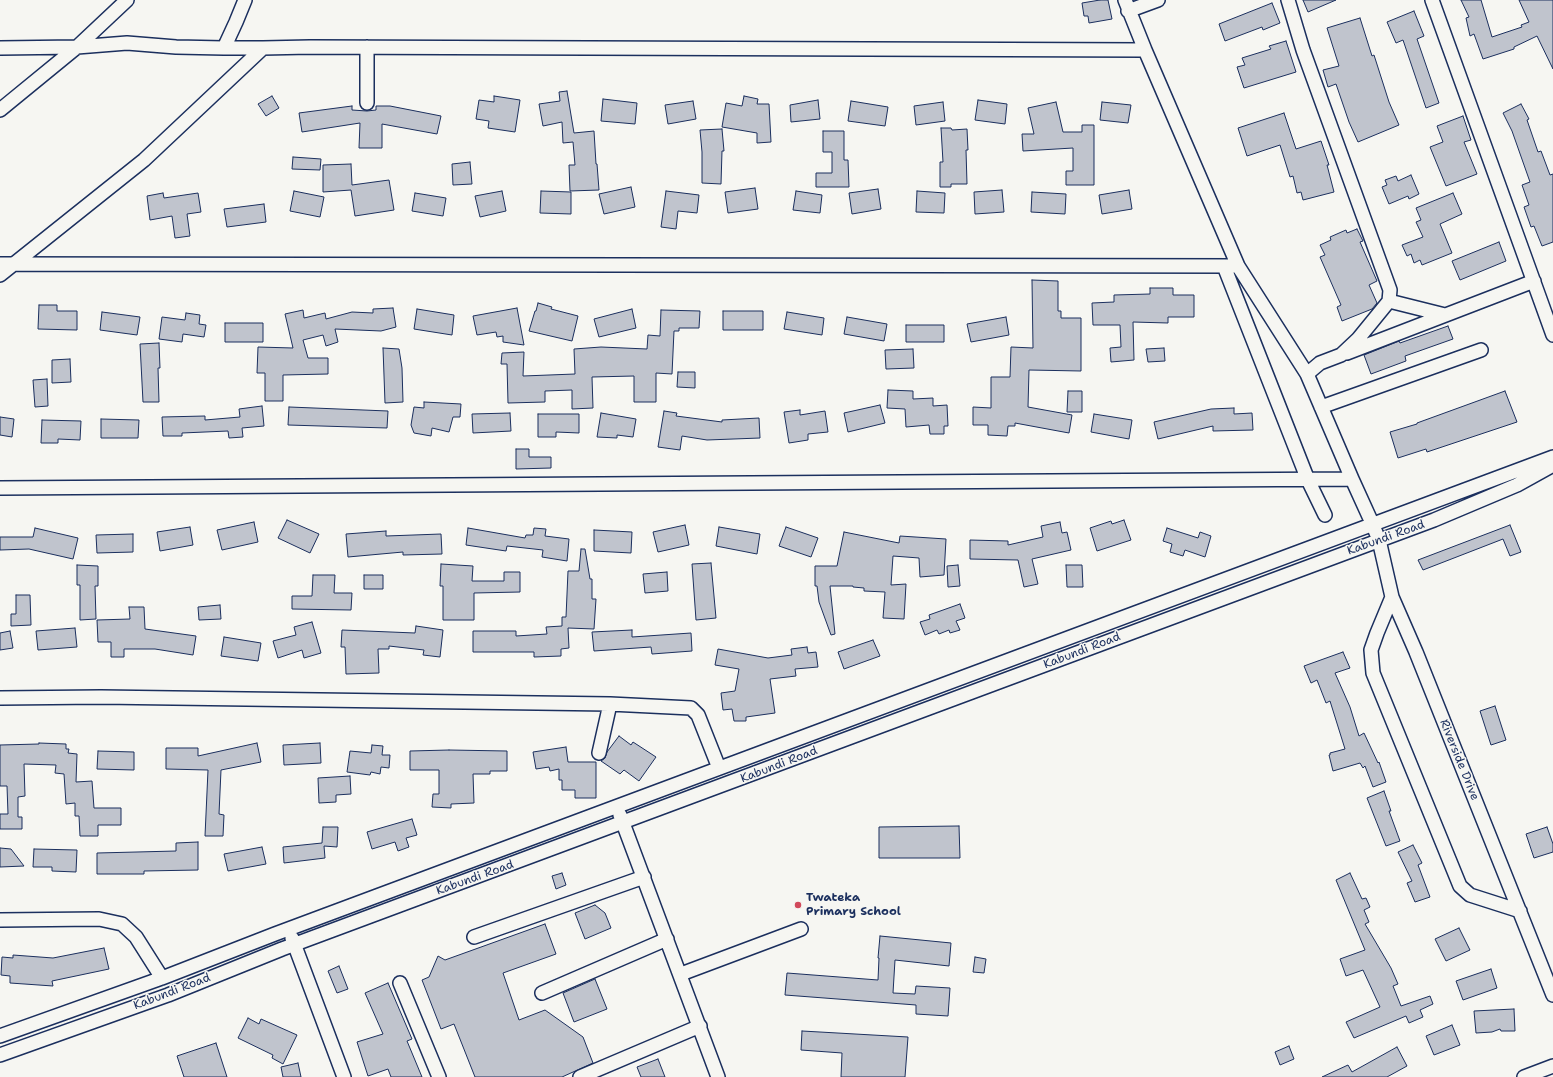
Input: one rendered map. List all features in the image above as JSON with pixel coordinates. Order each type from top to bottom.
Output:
[{"type":"street","points":[[0,110],[78,47],[127,0]]},
{"type":"street","points":[[224,48],[245,0]]},
{"type":"street","points":[[1126,5],[1158,0]]},
{"type":"street","points":[[1288,0],[1306,57],[1390,290],[1389,301],[1358,339],[1341,355]]},
{"type":"street","points":[[1432,0],[1553,335]]},
{"type":"street","name":"Riverside Drive","points":[[1126,5],[1238,266],[1307,374],[1372,523],[1379,540],[1392,597],[1416,652],[1553,995]]},
{"type":"street","points":[[0,48],[78,47],[127,43],[176,47],[224,48],[367,47],[1145,50]]},
{"type":"street","points":[[366,104],[367,47]]},
{"type":"street","points":[[0,275],[144,160],[263,48]]},
{"type":"street","points":[[0,264],[1238,266]]},
{"type":"street","points":[[1224,266],[1308,480],[1325,514]]},
{"type":"street","points":[[1307,374],[1320,363],[1534,281]]},
{"type":"street","points":[[1389,301],[1445,315]]},
{"type":"street","points":[[1321,406],[1481,350]]},
{"type":"street","name":"Kabundi Road","points":[[0,1036],[162,978],[288,929],[1372,523],[1553,457]]},
{"type":"street","name":"Kabundi Road","points":[[0,1055],[168,995],[294,946],[1434,520],[1517,486],[1553,465]]},
{"type":"street","points":[[0,488],[1352,479]]},
{"type":"street","points":[[1392,597],[1371,650],[1374,673],[1451,864],[1460,886],[1470,895],[1520,911]]},
{"type":"street","points":[[0,698],[101,697],[610,704],[690,708],[698,715],[719,768]]},
{"type":"street","points":[[900,700],[906,717]]},
{"type":"street","points":[[600,753],[610,704]]},
{"type":"street","points":[[617,807],[681,974],[716,1076]]},
{"type":"street","points":[[474,936],[644,877]]},
{"type":"street","points":[[0,920],[99,919],[122,924],[136,937],[162,978]]},
{"type":"street","points":[[288,929],[344,1077]]},
{"type":"street","points":[[681,974],[801,929]]},
{"type":"street","points":[[542,993],[667,939]]},
{"type":"street","points":[[400,983],[438,1077]]},
{"type":"street","points":[[580,1077],[700,1026]]},
{"type":"street","points":[[1524,1077],[1553,1066]]},
{"type":"building","points":[[1108,0],[1112,19],[1089,23],[1088,16],[1084,16],[1082,3]]},
{"type":"building","points":[[1303,0],[1336,0],[1308,12]]},
{"type":"building","points":[[1461,0],[1481,0],[1492,37],[1522,27],[1521,25],[1529,22],[1519,0],[1553,0],[1553,69],[1537,36],[1514,47],[1514,49],[1483,59],[1474,34],[1470,36],[1466,18],[1469,17]]},
{"type":"building","points":[[1272,3],[1280,23],[1263,30],[1262,27],[1225,41],[1219,24]]},
{"type":"building","points":[[1414,11],[1424,36],[1417,39],[1439,103],[1426,108],[1403,40],[1396,43],[1387,22]]},
{"type":"building","points":[[1360,18],[1372,56],[1374,55],[1389,102],[1399,125],[1358,142],[1349,122],[1336,84],[1328,87],[1323,70],[1339,66],[1327,28]]},
{"type":"building","points":[[1286,41],[1296,72],[1244,88],[1237,67],[1245,65],[1242,58],[1271,49],[1269,46]]},
{"type":"building","points":[[567,91],[574,133],[594,131],[599,190],[570,191],[569,165],[575,165],[573,142],[563,143],[562,122],[543,126],[539,104],[560,101],[559,92]]},
{"type":"building","points":[[272,96],[279,108],[266,116],[258,104]]},
{"type":"building","points":[[494,96],[520,100],[515,132],[488,128],[489,121],[476,119],[479,100],[494,102]]},
{"type":"building","points":[[744,96],[758,99],[757,104],[769,104],[771,142],[757,143],[757,133],[722,127],[726,103],[742,106]]},
{"type":"building","points":[[603,99],[637,103],[635,124],[601,121]]},
{"type":"building","points":[[818,100],[820,119],[791,122],[790,105]]},
{"type":"building","points":[[978,100],[1007,104],[1005,124],[975,120]]},
{"type":"building","points":[[693,101],[696,119],[668,124],[665,105]]},
{"type":"building","points":[[851,101],[888,107],[885,126],[848,121]]},
{"type":"building","points":[[943,102],[945,121],[916,125],[914,106]]},
{"type":"building","points":[[1056,102],[1063,132],[1082,132],[1082,125],[1094,125],[1094,185],[1066,185],[1066,171],[1073,171],[1073,148],[1023,151],[1022,134],[1034,134],[1028,108]]},
{"type":"building","points":[[1102,102],[1131,105],[1128,123],[1100,120]]},
{"type":"building","points":[[1521,104],[1529,119],[1527,120],[1538,152],[1541,151],[1550,175],[1553,174],[1553,242],[1542,246],[1534,226],[1531,227],[1524,207],[1529,205],[1522,185],[1530,182],[1512,131],[1503,113]]},
{"type":"building","points":[[352,106],[352,110],[367,111],[376,110],[376,106],[390,106],[441,116],[437,134],[382,124],[382,148],[359,148],[360,123],[302,132],[299,113]]},
{"type":"building","points":[[1284,113],[1296,149],[1321,141],[1329,165],[1327,165],[1334,192],[1303,200],[1301,192],[1297,193],[1293,176],[1290,177],[1280,145],[1247,156],[1238,128]]},
{"type":"building","points":[[1463,116],[1471,140],[1464,142],[1477,174],[1446,186],[1430,147],[1443,142],[1437,126]]},
{"type":"building","points":[[941,128],[951,128],[952,130],[967,129],[967,184],[951,184],[951,187],[940,187],[940,162],[943,162]]},
{"type":"building","points":[[722,129],[724,151],[722,151],[721,184],[702,183],[700,130]]},
{"type":"building","points":[[823,131],[844,131],[844,160],[848,160],[849,187],[816,187],[816,173],[832,173],[832,152],[823,152]]},
{"type":"building","points":[[293,157],[321,159],[320,170],[292,169]]},
{"type":"building","points":[[470,162],[472,184],[453,185],[452,164]]},
{"type":"building","points":[[351,164],[352,185],[389,180],[394,210],[355,216],[351,190],[323,192],[323,165]]},
{"type":"building","points":[[1411,175],[1419,194],[1409,199],[1408,196],[1389,204],[1382,187],[1387,185],[1385,180],[1396,176],[1398,181]]},
{"type":"building","points":[[631,187],[635,207],[604,214],[599,194]]},
{"type":"building","points":[[755,188],[758,209],[728,213],[725,192]]},
{"type":"building","points":[[878,189],[881,209],[852,214],[849,193]]},
{"type":"building","points":[[1002,190],[1004,212],[975,214],[974,192]]},
{"type":"building","points":[[1129,190],[1132,209],[1102,214],[1099,195]]},
{"type":"building","points":[[294,191],[324,197],[320,217],[290,211]]},
{"type":"building","points":[[502,191],[506,211],[480,217],[475,196]]},
{"type":"building","points":[[541,191],[571,192],[571,214],[540,213]]},
{"type":"building","points":[[666,191],[699,195],[697,213],[678,211],[676,229],[661,227]]},
{"type":"building","points":[[796,191],[822,195],[820,213],[793,210]]},
{"type":"building","points":[[917,191],[945,193],[944,213],[916,212]]},
{"type":"building","points":[[1032,192],[1066,194],[1065,214],[1031,212]]},
{"type":"building","points":[[163,193],[164,198],[198,193],[201,212],[187,214],[190,236],[175,238],[172,216],[150,220],[147,196]]},
{"type":"building","points":[[415,193],[446,198],[443,216],[412,211]]},
{"type":"building","points":[[1453,193],[1462,214],[1440,224],[1452,253],[1422,265],[1420,260],[1414,263],[1411,254],[1407,256],[1402,245],[1423,237],[1416,222],[1421,220],[1416,208]]},
{"type":"building","points":[[264,204],[266,222],[227,227],[224,209]]},
{"type":"building","points":[[1357,229],[1363,241],[1360,242],[1377,281],[1369,285],[1377,303],[1372,309],[1342,321],[1337,307],[1341,305],[1320,257],[1325,255],[1320,245],[1331,240],[1330,237],[1346,230],[1347,233]]},
{"type":"building","points":[[1499,242],[1506,261],[1460,280],[1452,261]]},
{"type":"building","points":[[1032,280],[1058,281],[1058,311],[1061,311],[1061,318],[1081,318],[1081,371],[1029,370],[1028,407],[1072,415],[1069,433],[1015,423],[1015,426],[1008,426],[1007,436],[988,435],[988,425],[973,425],[973,407],[991,408],[991,377],[1010,377],[1011,347],[1033,348]]},
{"type":"building","points":[[1150,288],[1173,288],[1173,295],[1194,295],[1194,317],[1168,317],[1168,323],[1133,322],[1134,360],[1111,362],[1110,348],[1121,347],[1120,325],[1093,325],[1092,303],[1114,302],[1114,295],[1150,294]]},
{"type":"building","points":[[538,303],[552,307],[551,309],[578,316],[572,341],[529,331]]},
{"type":"building","points":[[39,305],[57,305],[57,311],[77,311],[77,330],[38,329]]},
{"type":"building","points":[[393,308],[396,327],[381,331],[335,329],[338,342],[326,346],[323,335],[303,340],[308,358],[328,358],[328,374],[283,375],[283,401],[265,401],[265,373],[257,373],[258,347],[293,348],[285,314],[303,310],[304,318],[325,313],[326,319],[352,312],[373,313],[373,309]]},
{"type":"building","points":[[517,308],[524,345],[503,342],[503,336],[497,337],[496,332],[477,335],[473,316]]},
{"type":"building","points":[[417,309],[454,315],[452,335],[414,329]]},
{"type":"building","points":[[632,309],[636,328],[599,337],[594,319]]},
{"type":"building","points":[[661,310],[700,311],[699,328],[679,328],[679,331],[674,331],[672,374],[656,373],[656,402],[634,402],[634,376],[592,377],[593,408],[572,409],[572,390],[545,391],[545,402],[508,403],[507,364],[501,364],[502,353],[524,352],[523,376],[575,374],[574,349],[601,347],[647,349],[648,335],[660,336]]},
{"type":"building","points":[[723,311],[763,311],[763,330],[723,330]]},
{"type":"building","points":[[102,312],[140,317],[137,335],[100,330]]},
{"type":"building","points":[[787,312],[824,318],[822,335],[784,329]]},
{"type":"building","points":[[186,313],[200,315],[199,324],[206,325],[204,337],[183,334],[182,342],[159,339],[162,317],[185,320]]},
{"type":"building","points":[[847,317],[887,324],[884,341],[844,334]]},
{"type":"building","points":[[1006,317],[1009,335],[971,342],[967,324]]},
{"type":"building","points":[[225,323],[263,323],[263,342],[225,342]]},
{"type":"building","points":[[906,325],[944,325],[944,342],[906,342]]},
{"type":"building","points":[[1448,326],[1453,339],[1405,356],[1406,361],[1371,374],[1364,355],[1399,341],[1400,343]]},
{"type":"building","points":[[159,343],[159,402],[143,402],[140,344]]},
{"type":"building","points":[[383,348],[399,349],[402,368],[403,402],[385,403]]},
{"type":"building","points":[[1164,348],[1165,361],[1148,362],[1146,349]]},
{"type":"building","points":[[913,349],[914,368],[886,369],[885,350]]},
{"type":"building","points":[[70,359],[71,382],[52,383],[52,360]]},
{"type":"building","points":[[678,372],[695,372],[695,388],[677,387]]},
{"type":"building","points":[[47,379],[48,406],[35,407],[33,380]]},
{"type":"building","points":[[888,390],[913,391],[913,399],[933,398],[933,406],[947,405],[948,426],[944,426],[944,434],[930,434],[929,425],[906,427],[905,409],[887,408]]},
{"type":"building","points":[[1068,391],[1082,391],[1082,412],[1067,412]]},
{"type":"building","points":[[1505,391],[1517,422],[1427,452],[1426,449],[1398,458],[1390,432],[1417,424]]},
{"type":"building","points":[[424,402],[461,404],[460,417],[453,417],[449,432],[432,428],[431,436],[414,433],[411,425],[414,407],[424,408]]},
{"type":"building","points":[[880,405],[885,423],[848,432],[844,413]]},
{"type":"building","points":[[262,406],[264,426],[242,428],[243,437],[229,438],[228,431],[182,433],[182,436],[163,436],[162,417],[205,416],[205,420],[240,417],[239,409]]},
{"type":"building","points":[[289,407],[388,411],[387,428],[288,425]]},
{"type":"building","points":[[1234,408],[1234,414],[1252,413],[1253,430],[1213,431],[1213,426],[1158,439],[1154,422],[1211,409]]},
{"type":"building","points":[[800,410],[800,415],[825,411],[828,432],[808,434],[808,440],[789,443],[784,412]]},
{"type":"building","points":[[664,411],[677,413],[676,416],[722,422],[722,420],[759,418],[760,438],[707,440],[682,436],[680,450],[658,447]]},
{"type":"building","points":[[510,413],[511,431],[473,433],[472,414]]},
{"type":"building","points":[[601,413],[636,419],[633,437],[617,435],[617,438],[597,437]]},
{"type":"building","points":[[538,414],[579,414],[579,433],[556,432],[556,437],[538,437]]},
{"type":"building","points":[[1094,414],[1132,420],[1129,439],[1091,432]]},
{"type":"building","points":[[0,417],[14,419],[12,437],[0,435]]},
{"type":"building","points":[[101,419],[139,420],[138,438],[101,438]]},
{"type":"building","points":[[42,420],[81,421],[80,440],[58,439],[58,443],[41,443]]},
{"type":"building","points":[[516,449],[529,449],[529,457],[551,457],[551,468],[516,469]]},
{"type":"building","points":[[287,520],[319,534],[310,553],[278,538]]},
{"type":"building","points":[[1124,520],[1131,540],[1097,551],[1090,528],[1111,521],[1112,524]]},
{"type":"building","points":[[254,522],[258,542],[222,550],[217,530]]},
{"type":"building","points":[[1060,522],[1062,533],[1067,532],[1071,550],[1032,559],[1038,584],[1024,587],[1018,560],[970,559],[970,540],[1008,541],[1008,545],[1043,537],[1041,526]]},
{"type":"building","points":[[685,525],[689,545],[658,552],[653,532]]},
{"type":"building","points":[[1510,525],[1521,552],[1510,556],[1503,539],[1423,570],[1418,560]]},
{"type":"building","points":[[190,527],[193,545],[160,551],[157,532]]},
{"type":"building","points":[[719,527],[760,534],[757,554],[716,546]]},
{"type":"building","points":[[786,527],[818,538],[811,557],[779,546]]},
{"type":"building","points":[[35,528],[78,538],[73,559],[29,549],[0,550],[0,537],[33,537]]},
{"type":"building","points":[[468,528],[525,538],[526,535],[533,535],[534,528],[546,529],[545,536],[569,539],[567,561],[542,557],[543,550],[507,546],[506,551],[466,545]]},
{"type":"building","points":[[1167,528],[1198,538],[1200,532],[1211,536],[1205,557],[1185,550],[1183,556],[1170,552],[1172,544],[1163,541]]},
{"type":"building","points":[[594,530],[632,532],[631,553],[594,551]]},
{"type":"building","points":[[386,531],[386,536],[441,534],[442,554],[403,555],[403,552],[348,557],[346,534]]},
{"type":"building","points":[[844,532],[899,543],[900,536],[946,539],[944,575],[920,577],[919,558],[893,556],[891,585],[906,584],[904,619],[883,618],[885,592],[864,591],[864,588],[853,586],[830,586],[835,634],[831,635],[819,602],[817,586],[815,586],[815,566],[837,566]]},
{"type":"building","points":[[133,534],[133,552],[97,553],[96,535]]},
{"type":"building","points":[[581,549],[585,549],[590,579],[592,579],[592,599],[596,599],[594,629],[568,628],[569,648],[561,649],[561,656],[534,657],[534,652],[473,652],[473,631],[516,631],[516,636],[547,634],[546,627],[562,626],[562,617],[566,617],[568,571],[579,571]]},
{"type":"building","points":[[711,563],[716,618],[696,620],[692,564]]},
{"type":"building","points":[[441,564],[473,566],[472,581],[504,581],[504,572],[520,572],[520,592],[474,593],[474,620],[443,620],[443,586],[440,586]]},
{"type":"building","points":[[77,565],[98,566],[98,586],[95,586],[96,619],[80,620],[80,585],[77,585]]},
{"type":"building","points":[[958,565],[960,586],[948,587],[947,566]]},
{"type":"building","points":[[1066,565],[1082,565],[1083,587],[1067,587]]},
{"type":"building","points":[[667,572],[668,591],[645,593],[643,574]]},
{"type":"building","points":[[313,575],[335,575],[334,593],[352,593],[351,610],[292,609],[292,596],[312,596]]},
{"type":"building","points":[[364,575],[383,575],[383,589],[364,589]]},
{"type":"building","points":[[16,595],[30,595],[31,625],[11,626],[11,614],[16,614]]},
{"type":"building","points":[[960,604],[965,618],[956,621],[960,630],[950,633],[949,630],[939,634],[937,630],[925,635],[920,622],[930,619],[929,615]]},
{"type":"building","points":[[220,605],[221,619],[199,620],[198,607]]},
{"type":"building","points":[[129,607],[144,607],[145,629],[196,636],[193,655],[155,649],[124,649],[124,657],[111,657],[111,642],[98,642],[97,620],[130,619]]},
{"type":"building","points":[[312,622],[321,653],[304,658],[302,650],[278,658],[273,641],[296,635],[294,627]]},
{"type":"building","points":[[416,626],[443,630],[440,657],[423,655],[424,650],[389,646],[389,649],[378,649],[379,673],[346,674],[345,647],[341,647],[342,630],[415,633]]},
{"type":"building","points":[[75,628],[77,647],[38,650],[36,631]]},
{"type":"building","points":[[632,630],[632,637],[691,633],[692,651],[652,654],[651,647],[594,651],[592,632]]},
{"type":"building","points":[[10,631],[13,648],[0,650],[0,633]]},
{"type":"building","points":[[224,637],[261,643],[258,661],[221,656]]},
{"type":"building","points":[[873,640],[880,656],[844,669],[838,652]]},
{"type":"building","points":[[807,647],[808,653],[816,652],[818,667],[795,669],[796,676],[770,679],[775,713],[746,717],[746,721],[734,721],[732,709],[723,710],[721,693],[735,691],[739,669],[715,665],[718,649],[768,658],[792,655],[791,649]]},
{"type":"building","points":[[1343,652],[1350,668],[1335,673],[1350,707],[1359,736],[1364,733],[1378,763],[1379,762],[1386,782],[1373,787],[1365,766],[1363,768],[1360,763],[1333,771],[1329,755],[1330,753],[1345,749],[1330,701],[1326,703],[1317,680],[1311,683],[1304,666]]},
{"type":"building","points":[[1495,706],[1506,740],[1491,745],[1480,711]]},
{"type":"building","points":[[619,736],[631,745],[633,742],[656,757],[639,781],[624,770],[620,774],[601,761],[605,758],[607,752]]},
{"type":"building","points":[[39,743],[66,744],[66,749],[69,749],[68,753],[77,754],[76,782],[92,781],[94,808],[121,808],[121,825],[98,825],[98,836],[80,836],[79,816],[75,816],[75,803],[66,804],[64,774],[55,773],[56,765],[24,764],[25,796],[18,797],[18,817],[22,817],[22,829],[0,829],[0,814],[8,814],[7,786],[0,786],[0,745]]},
{"type":"building","points":[[257,743],[261,762],[221,770],[219,814],[224,815],[223,836],[205,836],[208,770],[166,769],[166,748],[198,748],[198,756]]},
{"type":"building","points":[[320,743],[321,763],[284,765],[283,745]]},
{"type":"building","points":[[372,745],[383,746],[382,755],[390,755],[389,768],[381,767],[380,774],[371,772],[370,775],[347,772],[350,751],[371,753]]},
{"type":"building","points":[[566,747],[568,762],[596,762],[596,798],[575,798],[575,790],[562,790],[562,780],[559,780],[559,769],[550,771],[549,767],[536,769],[533,752]]},
{"type":"building","points":[[98,751],[134,752],[134,770],[97,769]]},
{"type":"building","points":[[410,751],[507,751],[507,771],[490,771],[490,774],[473,774],[474,803],[451,804],[451,808],[432,807],[433,794],[439,794],[439,770],[410,770]]},
{"type":"building","points":[[350,776],[351,794],[336,795],[336,802],[319,803],[318,778]]},
{"type":"building","points":[[1384,791],[1391,811],[1389,811],[1400,841],[1386,846],[1367,798]]},
{"type":"building","points":[[412,819],[417,835],[406,838],[409,847],[398,851],[395,842],[372,849],[367,832]]},
{"type":"building","points":[[959,826],[960,858],[879,858],[879,827]]},
{"type":"building","points":[[323,827],[338,827],[337,847],[324,846],[325,858],[284,863],[283,847],[322,843]]},
{"type":"building","points":[[1547,827],[1553,844],[1553,852],[1534,858],[1526,834]]},
{"type":"building","points":[[198,842],[198,870],[144,871],[144,874],[97,874],[97,853],[176,851],[176,843]]},
{"type":"building","points":[[1413,845],[1422,863],[1418,865],[1430,897],[1415,902],[1407,883],[1412,881],[1398,852]]},
{"type":"building","points":[[262,847],[266,864],[228,871],[224,854]]},
{"type":"building","points":[[0,848],[11,849],[24,866],[0,867]]},
{"type":"building","points":[[34,849],[77,850],[76,872],[52,871],[52,867],[33,867]]},
{"type":"building","points":[[562,873],[566,885],[556,889],[552,876]]},
{"type":"building","points":[[1350,873],[1362,899],[1366,898],[1370,907],[1364,910],[1369,922],[1365,924],[1391,968],[1398,984],[1393,986],[1401,1006],[1430,996],[1433,1004],[1420,1010],[1423,1017],[1409,1023],[1406,1016],[1354,1038],[1346,1022],[1380,1007],[1363,970],[1346,976],[1340,959],[1365,950],[1336,880]]},
{"type":"building","points":[[595,905],[605,913],[611,928],[585,939],[575,913]]},
{"type":"building","points":[[545,924],[556,954],[503,973],[519,1020],[545,1010],[583,1037],[593,1063],[562,1077],[475,1077],[454,1024],[441,1029],[422,980],[429,977],[438,956],[445,960]]},
{"type":"building","points":[[1459,928],[1470,950],[1446,961],[1435,939]]},
{"type":"building","points":[[880,936],[951,943],[949,966],[895,960],[893,993],[915,994],[916,986],[950,988],[948,1016],[916,1014],[916,1005],[785,995],[787,973],[878,980]]},
{"type":"building","points":[[104,948],[109,969],[52,981],[53,986],[10,983],[10,976],[1,975],[2,957],[13,958],[13,955],[53,958]]},
{"type":"building","points":[[975,957],[986,959],[984,973],[973,972]]},
{"type":"building","points":[[339,966],[348,989],[337,993],[328,971]]},
{"type":"building","points":[[1491,969],[1497,988],[1463,1000],[1456,981]]},
{"type":"building","points":[[595,979],[607,1009],[574,1022],[563,993]]},
{"type":"building","points":[[388,983],[412,1039],[407,1041],[422,1077],[391,1077],[388,1069],[368,1076],[357,1042],[383,1034],[365,993]]},
{"type":"building","points":[[1514,1009],[1515,1031],[1501,1031],[1500,1029],[1492,1032],[1476,1033],[1474,1011]]},
{"type":"building","points":[[248,1018],[259,1024],[261,1019],[297,1035],[283,1064],[272,1058],[273,1055],[238,1038]]},
{"type":"building","points":[[1452,1025],[1460,1045],[1434,1055],[1426,1036]]},
{"type":"building","points":[[802,1031],[908,1037],[905,1077],[841,1077],[842,1053],[801,1050]]},
{"type":"building","points":[[216,1043],[227,1077],[184,1077],[177,1056]]},
{"type":"building","points":[[1289,1046],[1294,1059],[1280,1065],[1275,1052]]},
{"type":"building","points":[[1397,1047],[1407,1066],[1387,1077],[1322,1077],[1348,1065],[1352,1072]]},
{"type":"building","points":[[658,1059],[665,1077],[641,1077],[637,1067]]},
{"type":"building","points":[[298,1063],[301,1077],[283,1077],[281,1067]]},
{"type":"place","name":"Twateka Primary School","points":[[798,905]]}]
